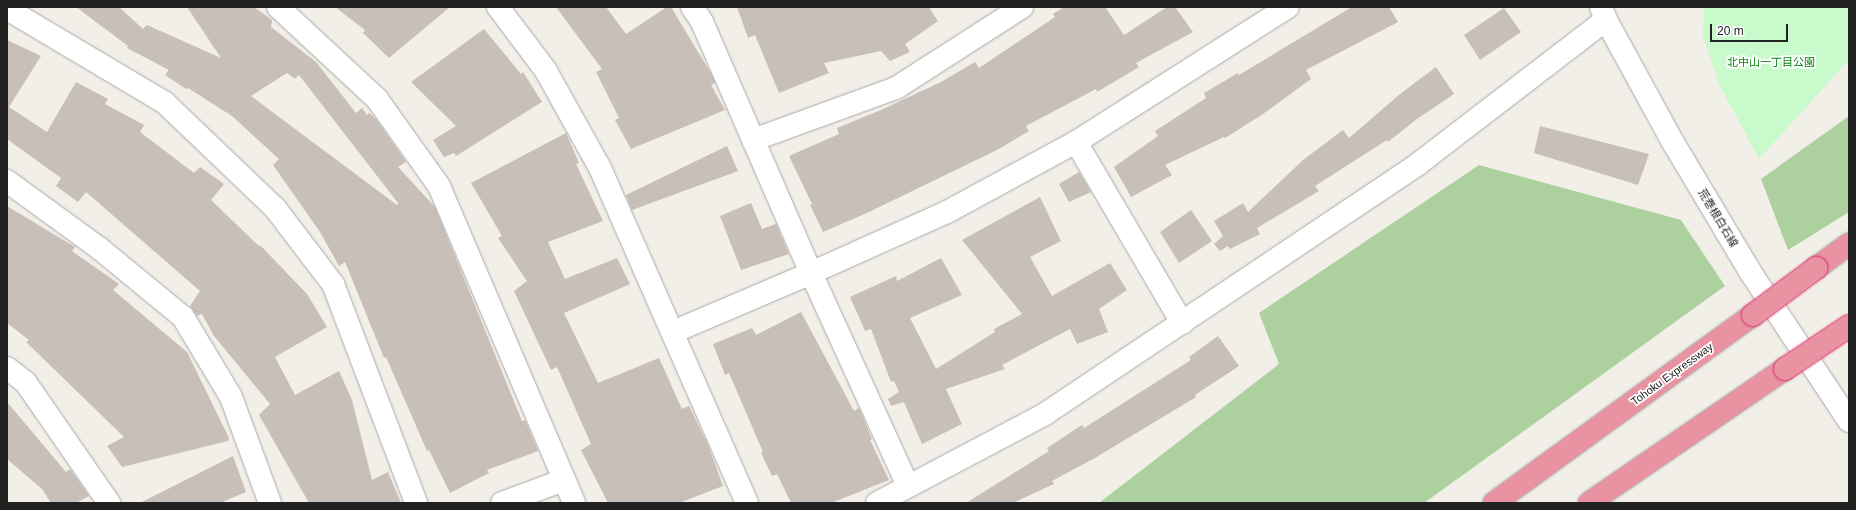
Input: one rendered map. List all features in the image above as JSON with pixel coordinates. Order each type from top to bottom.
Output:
[{"type":"highway","name":"Tohoku Expressway","points":[[1494,503],[1849,244]]},
{"type":"highway","points":[[1589,503],[1785,368],[1849,326]]},
{"type":"street","points":[[278,7],[377,99],[439,186],[574,503]]},
{"type":"street","points":[[498,7],[546,71],[600,168],[673,332],[746,503]]},
{"type":"street","points":[[692,7],[702,22],[811,274],[908,486]]},
{"type":"street","points":[[753,140],[896,88],[1022,7]]},
{"type":"street","points":[[673,332],[811,274],[947,212],[1076,142],[1288,7]]},
{"type":"street","points":[[7,9],[165,103],[275,208],[333,284],[416,503]]},
{"type":"street","points":[[877,503],[1045,414],[1418,164],[1603,13]]},
{"type":"street","name":"荒巻根白石線","points":[[1603,13],[1674,144],[1749,270],[1849,421]]},
{"type":"street","points":[[1076,142],[1182,323]]},
{"type":"street","points":[[7,181],[99,248],[184,317],[231,397],[270,503]]},
{"type":"street","points":[[7,368],[26,383],[109,503]]},
{"type":"street","points":[[502,503],[564,480]]},
{"type":"green space","name":"北中山一丁目公園","points":[[1704,7],[1849,7],[1849,60],[1759,159],[1719,84],[1703,36]]},
{"type":"green space","points":[[1849,116],[1849,212],[1788,250],[1761,179]]},
{"type":"green space","points":[[1479,165],[1681,220],[1725,286],[1424,503],[1099,503],[1279,364],[1259,313]]},
{"type":"building","points":[[76,7],[119,7],[143,29],[147,25],[221,58],[187,7],[254,7],[272,20],[271,27],[316,62],[356,113],[362,108],[367,115],[369,113],[376,119],[406,162],[398,167],[435,207],[522,421],[525,420],[538,451],[487,470],[489,473],[450,493],[429,450],[427,451],[386,357],[384,358],[345,262],[339,266],[320,232],[273,165],[279,159],[232,116],[165,75],[169,70],[127,48],[128,46]],"holes":[[[287,73],[295,79],[299,75],[398,203],[397,205],[251,96]]]},
{"type":"building","points":[[335,7],[450,7],[389,58],[363,33],[365,30]]},
{"type":"building","points":[[556,7],[606,7],[626,34],[667,7],[671,7],[712,75],[715,83],[711,85],[725,110],[631,149],[615,120],[619,118],[596,72],[602,69]]},
{"type":"building","points":[[737,7],[929,7],[938,21],[905,44],[910,52],[890,61],[881,51],[824,63],[829,73],[779,93],[755,35],[748,38]]},
{"type":"building","points":[[1064,7],[1105,7],[1124,35],[1167,7],[1175,7],[1193,32],[1136,63],[1139,67],[1097,92],[1096,89],[1026,126],[1029,131],[999,149],[869,212],[823,232],[810,205],[812,204],[789,156],[839,134],[837,128],[881,110],[941,82],[975,62],[979,68],[1055,17],[1053,14]]},
{"type":"building","points":[[1352,7],[1389,7],[1398,22],[1306,70],[1311,79],[1263,114],[1225,138],[1224,137],[1165,165],[1172,175],[1131,197],[1114,167],[1158,136],[1155,131],[1206,98],[1204,93],[1238,73],[1239,75]]},
{"type":"building","points":[[1504,8],[1521,32],[1480,60],[1464,35]]},
{"type":"building","points":[[484,29],[521,74],[523,72],[542,102],[456,156],[454,153],[444,157],[433,140],[456,126],[411,82]]},
{"type":"building","points":[[7,40],[41,56],[9,107],[47,132],[76,82],[108,99],[105,104],[144,125],[140,132],[194,173],[200,167],[224,184],[211,200],[259,246],[260,245],[307,294],[327,327],[275,357],[295,395],[339,371],[352,400],[372,480],[388,472],[401,503],[309,503],[259,415],[270,404],[214,336],[202,314],[197,316],[190,306],[200,291],[86,192],[78,202],[56,186],[61,178],[7,139]]},
{"type":"building","points":[[1436,67],[1454,94],[1417,119],[1388,142],[1387,140],[1315,186],[1319,191],[1257,228],[1260,234],[1230,249],[1228,246],[1220,251],[1214,244],[1223,236],[1214,221],[1243,203],[1248,212],[1303,160],[1343,130],[1349,138],[1400,94]]},
{"type":"building","points":[[1540,126],[1649,154],[1638,185],[1534,153]]},
{"type":"building","points":[[566,133],[579,163],[576,164],[603,221],[548,242],[565,279],[617,258],[630,284],[564,313],[598,383],[659,358],[682,409],[689,406],[708,445],[723,486],[679,503],[608,503],[581,450],[591,444],[557,367],[551,370],[514,291],[527,281],[498,238],[502,236],[471,183]]},
{"type":"building","points":[[727,146],[738,171],[632,210],[626,195]]},
{"type":"building","points":[[1079,172],[1091,192],[1069,202],[1059,184]]},
{"type":"building","points":[[1040,197],[1061,241],[1030,257],[1052,296],[1110,263],[1127,290],[1099,309],[1108,332],[1077,344],[1070,329],[1002,365],[1005,369],[946,389],[962,424],[922,444],[904,402],[891,406],[888,399],[899,392],[894,381],[891,382],[871,329],[865,331],[850,297],[896,276],[897,281],[941,258],[962,295],[910,318],[936,369],[995,332],[994,329],[1022,314],[962,240]]},
{"type":"building","points":[[751,203],[762,229],[776,224],[789,254],[741,270],[720,216]]},
{"type":"building","points":[[7,206],[75,247],[72,251],[119,284],[113,290],[187,352],[229,438],[228,441],[122,467],[107,446],[124,437],[26,342],[29,340],[7,323]]},
{"type":"building","points":[[1191,210],[1212,241],[1179,263],[1160,232]]},
{"type":"building","points":[[801,312],[854,411],[859,408],[872,439],[870,440],[889,480],[831,503],[791,503],[777,474],[772,476],[761,453],[763,452],[729,373],[725,375],[713,344],[752,328],[756,335]]},
{"type":"building","points":[[1218,336],[1239,366],[1195,395],[1196,397],[1095,458],[1052,481],[1054,484],[1013,503],[966,503],[1049,451],[1047,448],[1082,425],[1084,428],[1191,360],[1189,357]]},
{"type":"building","points":[[7,402],[66,472],[70,469],[89,496],[76,503],[51,503],[42,489],[7,459]]},
{"type":"building","points":[[233,456],[246,492],[220,503],[140,503]]}]
